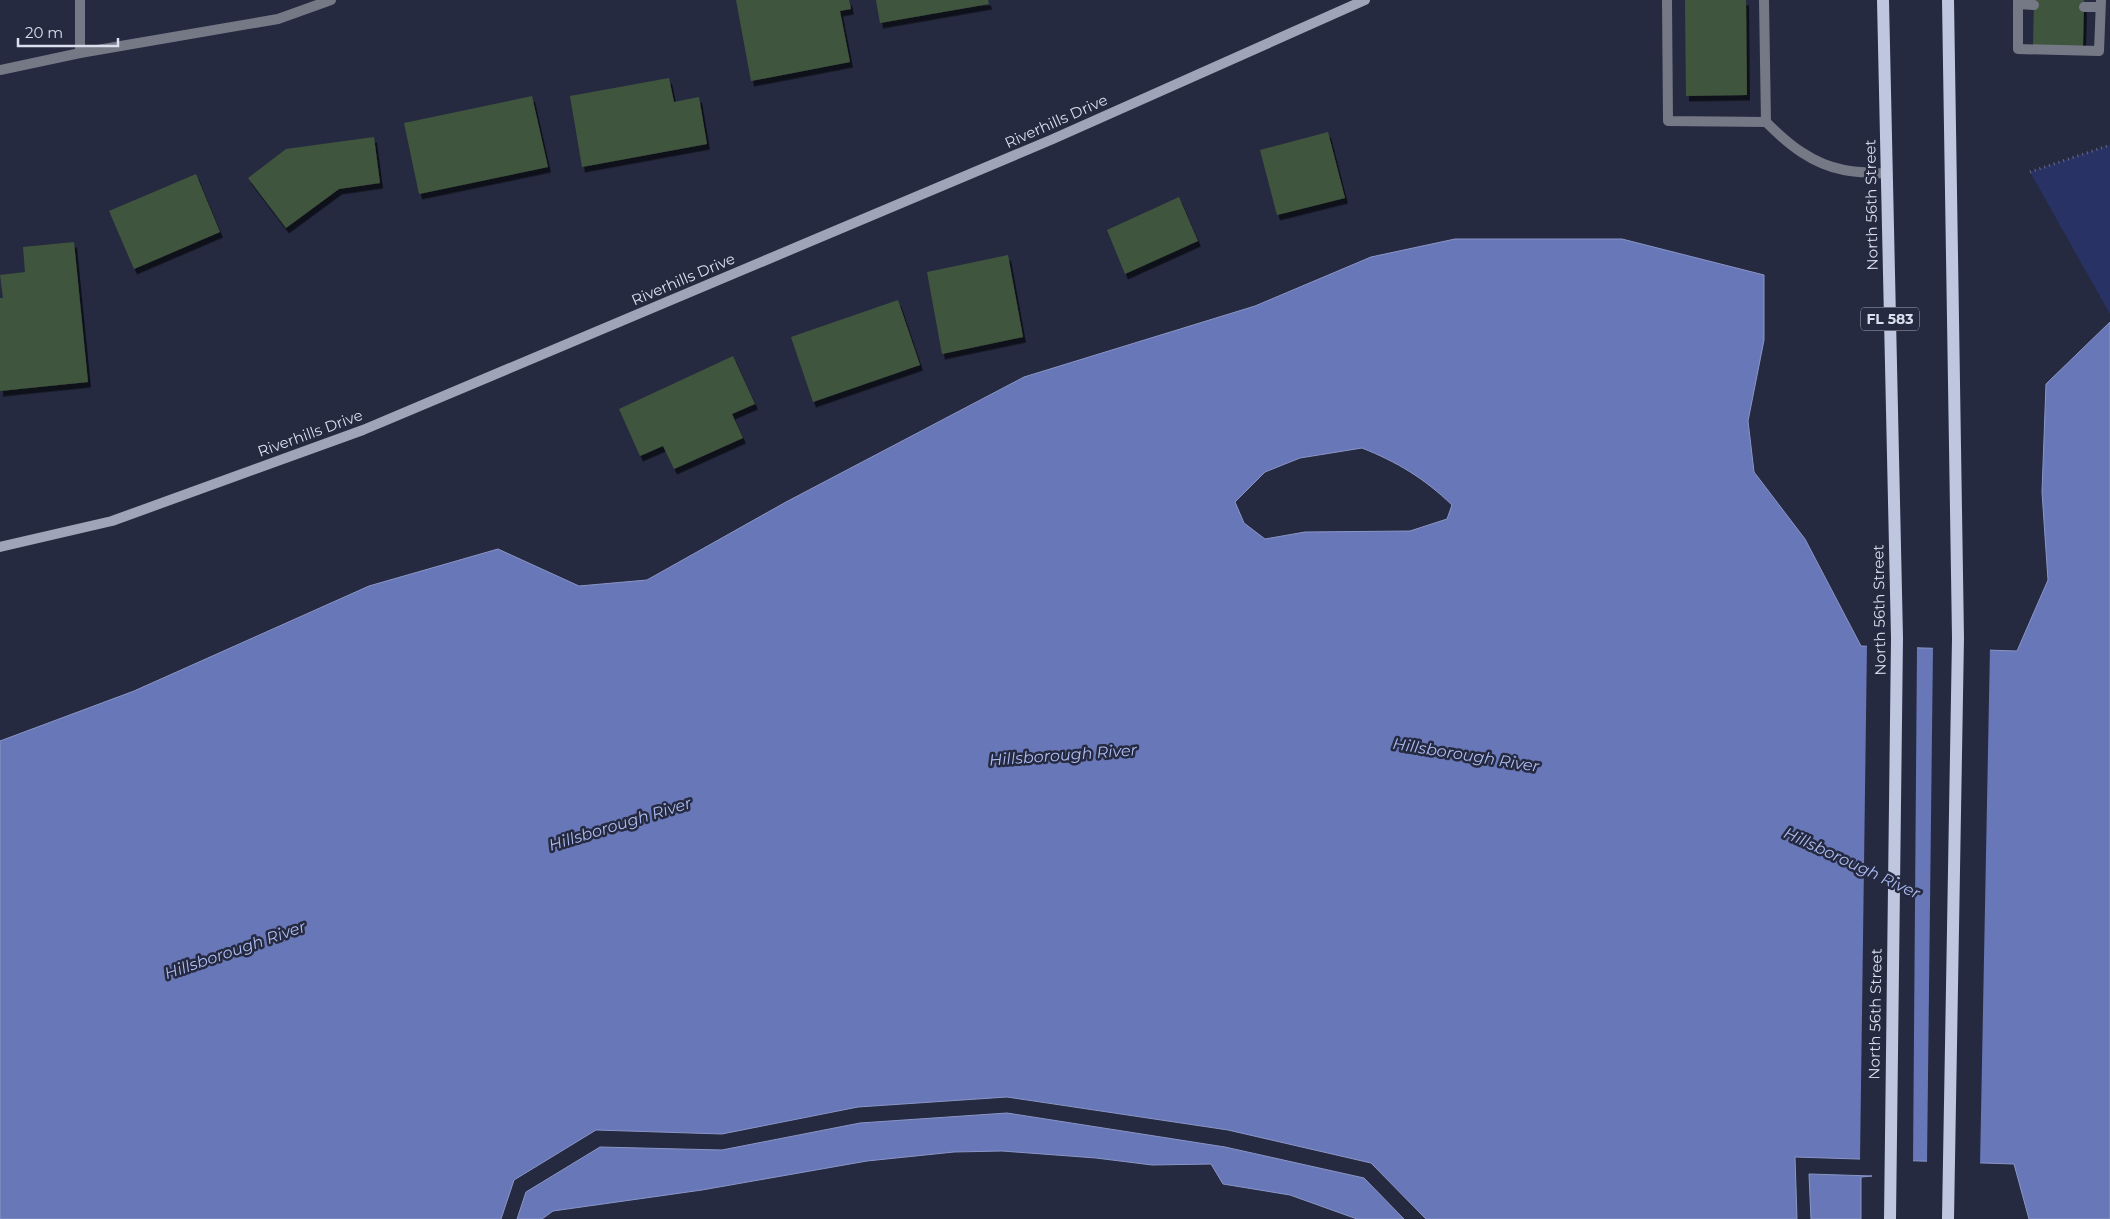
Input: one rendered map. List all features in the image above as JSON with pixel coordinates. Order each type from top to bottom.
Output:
[{"type":"main road","name":"North 56th Street","points":[[1883,0],[1897,638],[1890,1219]]},
{"type":"main road","points":[[1948,0],[1958,638],[1947,1170],[1948,1219]]},
{"type":"street","points":[[80,0],[80,53]]},
{"type":"street","points":[[0,70],[80,53],[278,19],[330,0]]},
{"type":"street","name":"Riverhills Drive","points":[[0,547],[112,521],[363,430],[1053,139],[1364,0]]},
{"type":"street","points":[[1667,0],[1668,121],[1766,122],[1800,152],[1824,165],[1845,170],[1887,174]]},
{"type":"street","points":[[1764,0],[1766,122]]},
{"type":"street","points":[[2034,5],[2018,2],[2018,50],[2099,51],[2100,4],[2084,6]]},
{"type":"path","points":[[2030,172],[2110,146]]},
{"type":"shaded area","points":[[2110,145],[2110,314],[2030,172]]},
{"type":"water","name":"Hillsborough River","points":[[1455,239],[1622,239],[1764,275],[1764,340],[1748,421],[1754,472],[1805,539],[1861,646],[2017,651],[2048,580],[2042,492],[2046,384],[2110,322],[2110,1219],[2029,1219],[2014,1164],[1795,1157],[1797,1219],[1426,1219],[1371,1163],[1228,1130],[1007,1097],[858,1107],[722,1134],[596,1130],[514,1180],[501,1219],[0,1219],[0,741],[134,691],[369,586],[498,549],[579,586],[647,580],[786,502],[1024,377],[1255,306],[1371,257]],"holes":[[[1362,448],[1410,472],[1442,495],[1452,505],[1447,519],[1410,531],[1305,532],[1265,539],[1244,523],[1235,502],[1265,472],[1300,458]]]},
{"type":"water","points":[[1007,1113],[1225,1147],[1364,1178],[1404,1219],[1357,1219],[1290,1195],[1223,1184],[1211,1164],[1152,1165],[1096,1158],[1002,1151],[954,1152],[867,1161],[702,1190],[553,1211],[542,1219],[517,1219],[526,1192],[600,1147],[722,1150],[860,1123]]},
{"type":"water","points":[[1809,1174],[1872,1176],[1861,1177],[1861,1219],[1811,1219]]},
{"type":"pier","points":[[1867,644],[1917,645],[1913,1163],[1860,1161]]},
{"type":"pier","points":[[1933,646],[1990,647],[1980,1166],[1927,1164]]},
{"type":"building","points":[[736,0],[849,0],[851,9],[840,11],[850,62],[751,81]]},
{"type":"building","points":[[876,0],[988,0],[989,4],[880,23]]},
{"type":"building","points":[[1685,0],[1746,0],[1747,95],[1686,96]]},
{"type":"building","points":[[2034,0],[2084,0],[2083,47],[2033,46]]},
{"type":"building","points":[[669,78],[674,102],[699,97],[707,144],[582,167],[570,96]]},
{"type":"building","points":[[532,96],[548,167],[419,194],[404,123]]},
{"type":"building","points":[[1328,132],[1345,198],[1277,215],[1260,150]]},
{"type":"building","points":[[374,137],[380,183],[339,189],[286,228],[248,178],[286,149]]},
{"type":"building","points":[[196,174],[220,232],[134,269],[109,211]]},
{"type":"building","points":[[1179,197],[1198,241],[1125,274],[1107,230]]},
{"type":"building","points":[[74,242],[88,382],[0,391],[0,298],[3,298],[0,275],[25,272],[23,247]]},
{"type":"building","points":[[1008,255],[1023,337],[942,354],[927,272]]},
{"type":"building","points":[[898,300],[920,365],[813,402],[791,337]]},
{"type":"building","points":[[733,356],[755,404],[732,414],[743,438],[674,469],[663,446],[640,456],[619,409]]}]
